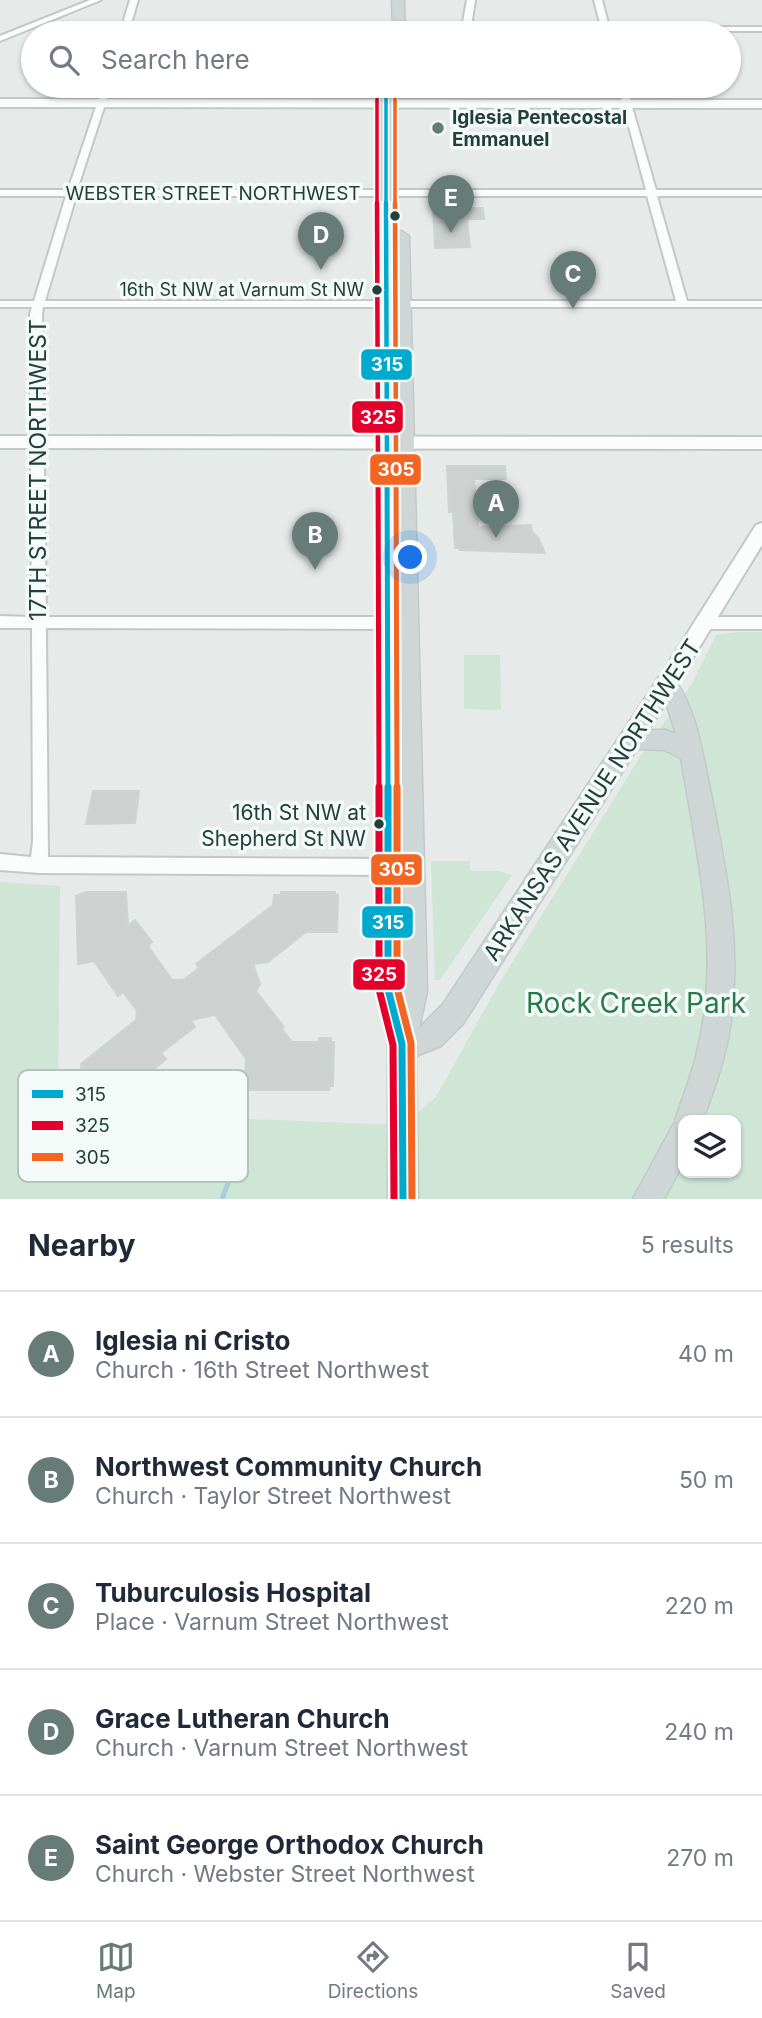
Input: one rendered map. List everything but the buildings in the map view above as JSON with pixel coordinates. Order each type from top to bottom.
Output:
[{"type":"main road","points":[[386,0],[391,21]]},
{"type":"main road","points":[[395,21],[398,0]]},
{"type":"main road","points":[[391,98],[393,104]]},
{"type":"main road","points":[[395,98],[393,193],[401,867],[414,992],[402,1044],[403,1199]]},
{"type":"main road","points":[[666,684],[680,705],[691,752],[718,895],[723,965],[713,1049],[692,1115]]},
{"type":"main road","name":"ARKANSAS AVENUE NORTHWEST","points":[[402,1044],[420,1043],[430,1038],[453,1014],[666,684]]},
{"type":"main road","points":[[629,739],[666,740],[691,752]]},
{"type":"main road","points":[[648,1199],[678,1144]]},
{"type":"street","points":[[45,21],[97,0]]},
{"type":"street","points":[[128,21],[134,0]]},
{"type":"street","points":[[467,21],[471,0]]},
{"type":"street","points":[[598,0],[603,21]]},
{"type":"street","points":[[741,29],[762,29]]},
{"type":"street","points":[[0,39],[21,31]]},
{"type":"street","name":"17TH STREET NORTHWEST","points":[[39,865],[41,828],[37,304],[103,98]]},
{"type":"street","points":[[625,98],[682,304]]},
{"type":"street","points":[[0,103],[762,104]]},
{"type":"street","name":"WEBSTER STREET NORTHWEST","points":[[0,193],[762,193]]},
{"type":"street","points":[[0,303],[762,304]]},
{"type":"street","points":[[0,442],[762,443]]},
{"type":"street","name":"ARKANSAS AVENUE NORTHWEST","points":[[666,684],[762,530]]},
{"type":"street","points":[[0,622],[398,622]]},
{"type":"street","points":[[706,622],[762,623]]},
{"type":"street","points":[[0,862],[39,865],[401,867]]},
{"type":"green space","name":"Rock Creek Park","points":[[762,632],[762,1199],[0,1199],[0,882],[60,886],[58,1070],[18,1070],[18,1182],[248,1182],[248,1119],[403,1125],[436,1097],[500,982],[640,757],[691,685],[716,635]]},
{"type":"green space","points":[[464,655],[500,655],[501,710],[464,709]]},
{"type":"green space","points":[[431,861],[470,861],[470,871],[498,871],[512,875],[440,980],[435,980]]},
{"type":"waterway","points":[[222,1199],[228,1182]]},
{"type":"transit line","name":"325","points":[[377,98],[379,989],[393,1045],[394,1199]]},
{"type":"transit line","name":"315","points":[[386,98],[388,989],[402,1044],[403,1199]]},
{"type":"transit line","name":"305","points":[[395,98],[397,988],[411,1043],[412,1199]]},
{"type":"place","name":"Iglesia Pentecostal Emmanuel","points":[[438,128]]},
{"type":"place","name":"Saint George Orthodox Church","points":[[451,233]]},
{"type":"place","name":"Grace Lutheran Church","points":[[321,270]]},
{"type":"place","name":"16th St NW at Varnum St NW","points":[[377,290]]},
{"type":"place","name":"Tuburculosis Hospital","points":[[573,309]]},
{"type":"place","name":"Iglesia ni Cristo","points":[[496,538]]},
{"type":"place","name":"Northwest Community Church","points":[[315,570]]},
{"type":"place","name":"16th St NW at Shepherd St NW","points":[[379,824]]}]
